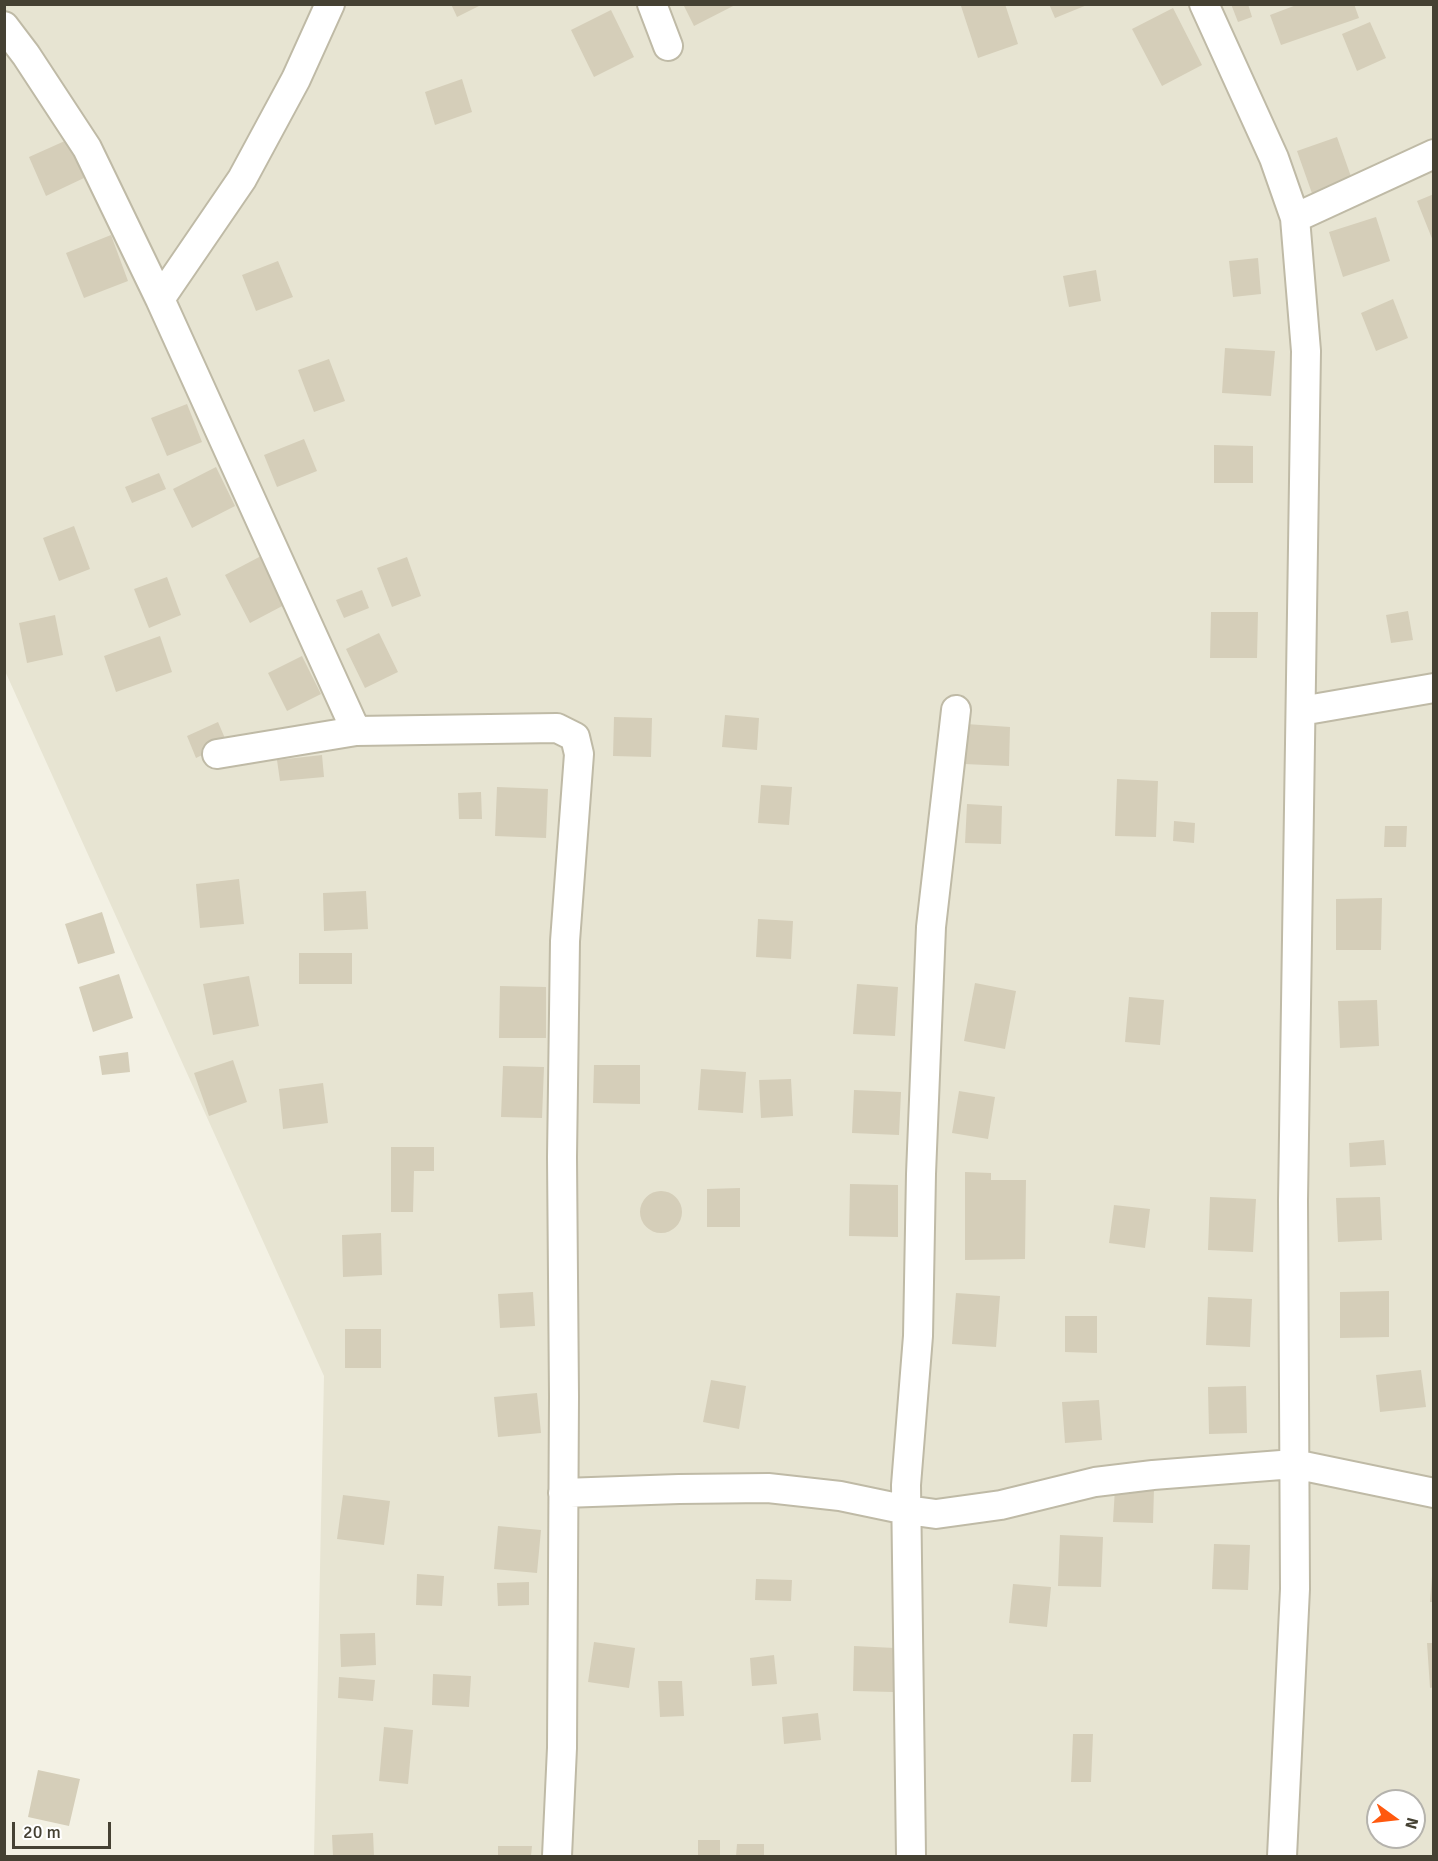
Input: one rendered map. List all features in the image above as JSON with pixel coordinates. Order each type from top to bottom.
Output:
[{"type":"street","points":[[160,299],[242,179],[296,79],[330,4]]},
{"type":"street","points":[[652,4],[668,46]]},
{"type":"street","points":[[1204,4],[1274,158],[1295,218],[1306,351],[1293,1200],[1295,1589],[1282,1857]]},
{"type":"street","points":[[4,27],[26,55],[87,148],[160,299],[356,730]]},
{"type":"street","points":[[1295,218],[1434,154]]},
{"type":"street","points":[[1301,711],[1434,688]]},
{"type":"street","points":[[911,1857],[907,1474],[918,1336],[921,1174],[931,927],[956,710]]},
{"type":"street","points":[[217,754],[356,730],[557,728],[575,737],[579,754],[565,941],[562,1157],[562,1748],[557,1857]]},
{"type":"street","points":[[563,1493],[768,1488],[840,1496],[936,1514],[1001,1505],[1095,1482],[1294,1464],[1434,1493]]},
{"type":"shaded area","points":[[4,5],[1433,5],[1433,1856],[314,1856],[324,1376],[5,671]]},
{"type":"building","points":[[451,4],[483,4],[457,17]]},
{"type":"building","points":[[683,4],[737,4],[694,26]]},
{"type":"building","points":[[965,4],[1005,4],[1018,44],[978,58],[961,6]]},
{"type":"building","points":[[1049,4],[1087,4],[1087,5],[1055,18]]},
{"type":"building","points":[[1231,4],[1248,4],[1252,17],[1238,22]]},
{"type":"building","points":[[1299,4],[1354,4],[1359,18],[1281,45],[1270,15]]},
{"type":"building","points":[[1173,8],[1202,65],[1162,86],[1132,29]]},
{"type":"building","points":[[611,10],[634,57],[594,77],[571,30]]},
{"type":"building","points":[[1370,22],[1386,58],[1357,71],[1342,34]]},
{"type":"building","points":[[462,79],[472,112],[435,125],[425,92]]},
{"type":"building","points":[[1337,137],[1354,185],[1314,199],[1297,151]]},
{"type":"building","points":[[67,140],[84,178],[46,196],[29,157]]},
{"type":"building","points":[[1434,194],[1434,241],[1433,241],[1417,201]]},
{"type":"building","points":[[1376,217],[1390,261],[1343,277],[1329,232]]},
{"type":"building","points":[[111,235],[128,281],[84,298],[66,253]]},
{"type":"building","points":[[1258,258],[1261,294],[1233,297],[1229,261]]},
{"type":"building","points":[[278,261],[293,297],[256,311],[242,275]]},
{"type":"building","points":[[1096,270],[1101,301],[1069,307],[1063,276]]},
{"type":"building","points":[[1393,299],[1408,338],[1376,351],[1361,313]]},
{"type":"building","points":[[1225,348],[1275,351],[1271,396],[1222,393]]},
{"type":"building","points":[[329,359],[345,401],[314,412],[298,370]]},
{"type":"building","points":[[187,404],[202,442],[167,456],[151,418]]},
{"type":"building","points":[[304,439],[317,471],[277,487],[264,455]]},
{"type":"building","points":[[1214,445],[1253,446],[1253,483],[1214,483]]},
{"type":"building","points":[[216,467],[235,506],[192,528],[173,489]]},
{"type":"building","points":[[159,473],[166,489],[132,503],[125,487]]},
{"type":"building","points":[[74,526],[90,569],[59,581],[43,538]]},
{"type":"building","points":[[263,555],[288,603],[250,623],[225,575]]},
{"type":"building","points":[[407,557],[421,596],[392,607],[377,568]]},
{"type":"building","points":[[167,577],[181,615],[149,628],[134,589]]},
{"type":"building","points":[[362,590],[369,608],[344,618],[336,600]]},
{"type":"building","points":[[1408,611],[1413,640],[1391,643],[1386,615]]},
{"type":"building","points":[[1211,612],[1258,612],[1257,658],[1210,658]]},
{"type":"building","points":[[55,615],[63,655],[27,663],[19,623]]},
{"type":"building","points":[[379,633],[398,672],[365,688],[346,649]]},
{"type":"building","points":[[160,636],[172,672],[116,692],[104,656]]},
{"type":"building","points":[[302,656],[321,694],[287,711],[268,673]]},
{"type":"building","points":[[725,715],[759,718],[757,750],[722,747]]},
{"type":"building","points":[[614,717],[652,718],[651,757],[613,756]]},
{"type":"building","points":[[218,722],[227,743],[196,758],[187,736]]},
{"type":"building","points":[[966,724],[1010,727],[1009,766],[964,764]]},
{"type":"building","points":[[322,755],[324,777],[280,781],[277,760]]},
{"type":"building","points":[[1117,779],[1158,781],[1156,837],[1115,836]]},
{"type":"building","points":[[761,785],[792,787],[789,825],[758,823]]},
{"type":"building","points":[[497,787],[548,789],[546,838],[495,836]]},
{"type":"building","points":[[481,792],[482,819],[459,819],[458,793]]},
{"type":"building","points":[[967,804],[1002,806],[1001,844],[965,843]]},
{"type":"building","points":[[1174,821],[1195,823],[1194,843],[1173,841]]},
{"type":"building","points":[[1385,826],[1407,826],[1406,847],[1384,847]]},
{"type":"building","points":[[239,879],[244,924],[200,928],[196,884]]},
{"type":"building","points":[[366,891],[368,929],[324,931],[323,893]]},
{"type":"building","points":[[1382,898],[1381,950],[1336,950],[1336,899]]},
{"type":"building","points":[[102,912],[115,953],[78,964],[65,924]]},
{"type":"building","points":[[758,919],[793,921],[791,959],[756,957]]},
{"type":"building","points":[[299,953],[352,953],[352,984],[299,984]]},
{"type":"building","points":[[119,974],[133,1018],[93,1032],[79,987]]},
{"type":"building","points":[[249,976],[259,1026],[213,1035],[203,984]]},
{"type":"building","points":[[975,983],[1016,991],[1005,1049],[964,1041]]},
{"type":"building","points":[[857,984],[898,987],[895,1036],[853,1034]]},
{"type":"building","points":[[500,986],[546,987],[546,1038],[499,1038]]},
{"type":"building","points":[[1129,997],[1164,1000],[1160,1045],[1125,1042]]},
{"type":"building","points":[[1377,1000],[1379,1046],[1340,1048],[1338,1001]]},
{"type":"building","points":[[128,1052],[130,1072],[102,1075],[99,1056]]},
{"type":"building","points":[[233,1060],[247,1102],[209,1116],[194,1073]]},
{"type":"building","points":[[594,1065],[640,1065],[640,1104],[593,1103]]},
{"type":"building","points":[[503,1066],[544,1067],[542,1118],[501,1117]]},
{"type":"building","points":[[701,1069],[746,1072],[743,1113],[698,1110]]},
{"type":"building","points":[[791,1079],[793,1116],[761,1118],[759,1080]]},
{"type":"building","points":[[323,1083],[328,1123],[283,1129],[279,1089]]},
{"type":"building","points":[[854,1090],[901,1092],[899,1135],[852,1133]]},
{"type":"building","points":[[959,1091],[995,1097],[988,1139],[952,1133]]},
{"type":"building","points":[[1384,1140],[1386,1165],[1350,1167],[1349,1143]]},
{"type":"building","points":[[391,1147],[434,1147],[434,1171],[414,1171],[413,1212],[391,1212]]},
{"type":"building","points":[[965,1172],[991,1173],[991,1180],[1026,1180],[1025,1259],[965,1260]]},
{"type":"building","points":[[850,1184],[898,1185],[898,1237],[849,1236]]},
{"type":"building","points":[[740,1188],[740,1227],[707,1227],[707,1189]]},
{"type":"building","points":[[661,1191],[669,1192],[676,1197],[681,1204],[681,1220],[676,1227],[669,1232],[661,1233],[653,1232],[646,1227],[641,1220],[640,1212],[641,1204],[646,1197],[653,1192]]},
{"type":"building","points":[[1210,1197],[1256,1199],[1253,1252],[1208,1250]]},
{"type":"building","points":[[1380,1197],[1382,1240],[1338,1242],[1336,1198]]},
{"type":"building","points":[[1114,1205],[1150,1209],[1145,1248],[1109,1243]]},
{"type":"building","points":[[381,1233],[382,1275],[343,1277],[342,1235]]},
{"type":"building","points":[[1389,1291],[1389,1337],[1340,1338],[1340,1292]]},
{"type":"building","points":[[533,1292],[535,1326],[500,1328],[498,1294]]},
{"type":"building","points":[[956,1293],[1000,1296],[996,1347],[952,1344]]},
{"type":"building","points":[[1208,1297],[1252,1299],[1250,1347],[1206,1345]]},
{"type":"building","points":[[1065,1316],[1097,1316],[1097,1353],[1065,1352]]},
{"type":"building","points":[[345,1329],[381,1329],[381,1368],[345,1368]]},
{"type":"building","points":[[1421,1370],[1426,1407],[1380,1412],[1376,1375]]},
{"type":"building","points":[[711,1380],[746,1386],[739,1429],[703,1422]]},
{"type":"building","points":[[1246,1386],[1247,1433],[1209,1434],[1208,1387]]},
{"type":"building","points":[[537,1393],[541,1433],[498,1437],[494,1397]]},
{"type":"building","points":[[1099,1400],[1102,1440],[1065,1443],[1062,1402]]},
{"type":"building","points":[[1115,1488],[1154,1489],[1153,1523],[1113,1522]]},
{"type":"building","points":[[343,1495],[390,1501],[384,1545],[337,1539]]},
{"type":"building","points":[[498,1526],[541,1530],[537,1573],[494,1569]]},
{"type":"building","points":[[1060,1535],[1103,1537],[1101,1587],[1058,1586]]},
{"type":"building","points":[[1214,1544],[1250,1545],[1248,1590],[1212,1589]]},
{"type":"building","points":[[417,1574],[444,1576],[442,1606],[416,1605]]},
{"type":"building","points":[[1432,1576],[1434,1576],[1434,1602],[1430,1602]]},
{"type":"building","points":[[756,1579],[792,1580],[791,1601],[755,1600]]},
{"type":"building","points":[[529,1582],[529,1605],[498,1606],[497,1583]]},
{"type":"building","points":[[1013,1584],[1051,1587],[1047,1627],[1009,1623]]},
{"type":"building","points":[[375,1633],[376,1665],[341,1667],[340,1634]]},
{"type":"building","points":[[594,1642],[635,1648],[629,1688],[588,1682]]},
{"type":"building","points":[[1427,1643],[1434,1643],[1434,1687],[1430,1688]]},
{"type":"building","points":[[854,1646],[895,1648],[893,1692],[853,1691]]},
{"type":"building","points":[[774,1655],[777,1684],[752,1686],[750,1658]]},
{"type":"building","points":[[433,1674],[471,1676],[469,1707],[432,1705]]},
{"type":"building","points":[[339,1677],[375,1680],[373,1701],[338,1698]]},
{"type":"building","points":[[658,1681],[682,1681],[684,1716],[660,1717]]},
{"type":"building","points":[[818,1713],[821,1740],[784,1744],[782,1717]]},
{"type":"building","points":[[384,1727],[413,1730],[408,1784],[379,1781]]},
{"type":"building","points":[[1073,1734],[1093,1734],[1091,1782],[1071,1782]]},
{"type":"building","points":[[38,1770],[80,1779],[69,1826],[28,1817]]},
{"type":"building","points":[[373,1833],[374,1856],[333,1856],[332,1835]]},
{"type":"building","points":[[698,1840],[720,1840],[720,1856],[698,1856]]},
{"type":"building","points":[[737,1844],[764,1844],[764,1856],[736,1856]]},
{"type":"building","points":[[498,1846],[532,1846],[531,1856],[498,1856]]}]
